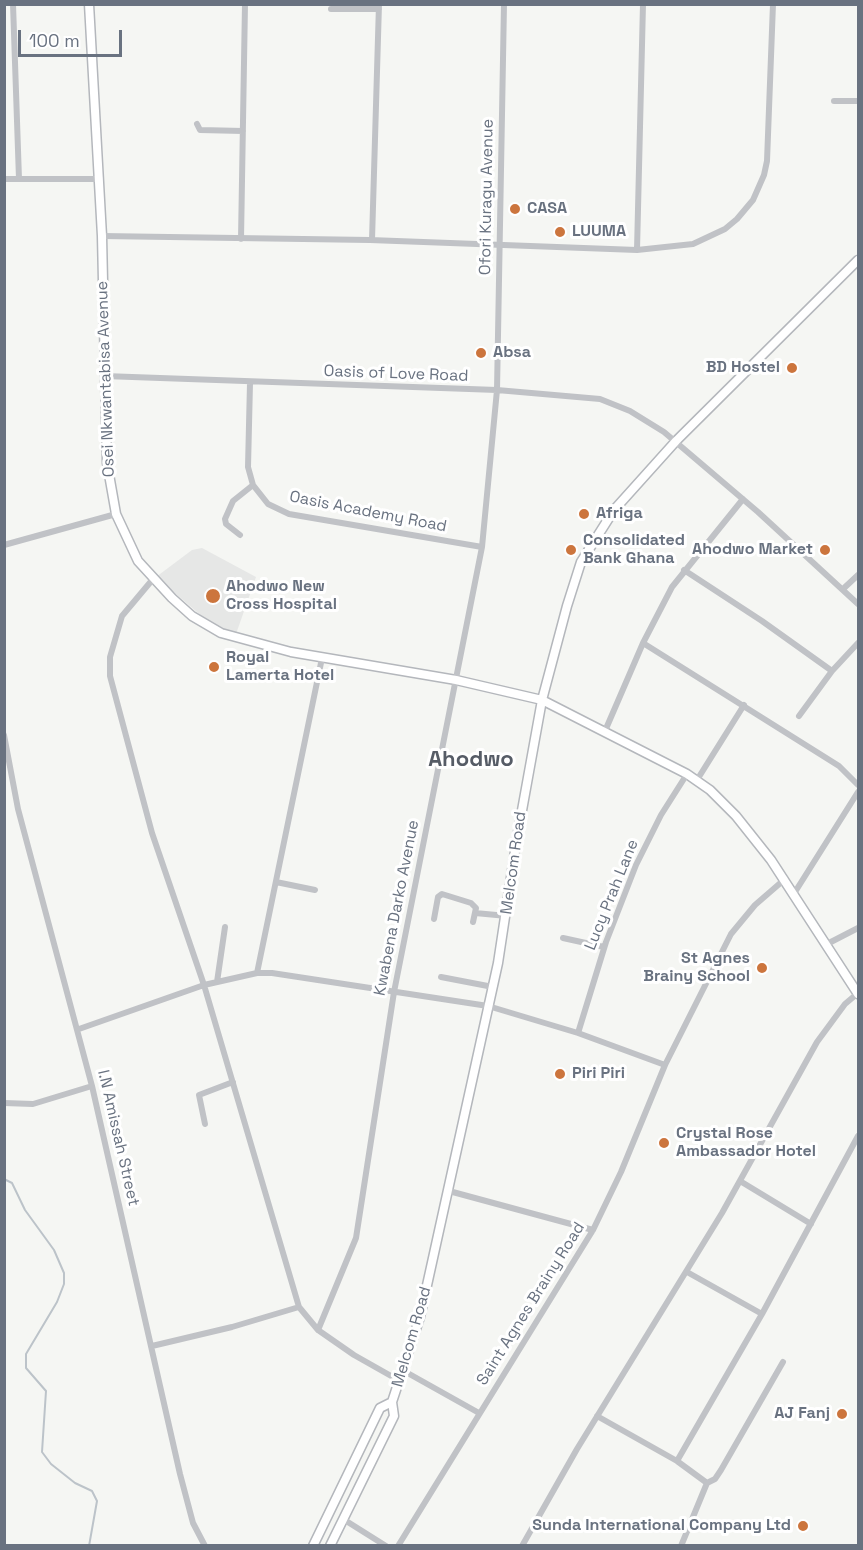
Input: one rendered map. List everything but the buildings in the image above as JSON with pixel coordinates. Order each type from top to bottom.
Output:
[{"type":"main road","name":"Osei Nkwantabisa Avenue","points":[[89,4],[100,179],[107,463],[116,514],[138,561],[153,579],[192,616],[221,633],[262,646],[456,680],[542,700],[698,780],[736,816],[795,892],[858,994]]},
{"type":"main road","name":"Melcom Road","points":[[313,1545],[380,1408],[392,1402],[420,1317],[507,916],[517,838],[542,700],[581,562],[614,510],[676,441],[858,260]]},
{"type":"main road","points":[[330,1545],[394,1416],[392,1402]]},
{"type":"street","points":[[13,4],[19,179]]},
{"type":"street","points":[[241,239],[245,4]]},
{"type":"street","name":"Ofori Kuragu Avenue","points":[[497,390],[504,4]]},
{"type":"street","points":[[637,250],[643,4]]},
{"type":"street","points":[[102,236],[372,240],[499,247],[637,250],[681,247],[710,238],[737,219],[753,200],[764,176],[767,161],[772,4]]},
{"type":"street","points":[[331,9],[379,7],[372,240]]},
{"type":"street","points":[[834,101],[858,101]]},
{"type":"street","points":[[197,124],[200,130],[243,131]]},
{"type":"street","points":[[4,179],[100,179]]},
{"type":"street","name":"Oasis of Love Road","points":[[104,376],[497,390],[600,399],[648,421],[676,441],[858,604]]},
{"type":"street","points":[[240,535],[226,524],[225,519],[233,501],[253,485],[248,467],[250,383]]},
{"type":"street","name":"Kwabena Darko Avenue","points":[[318,1330],[356,1238],[394,992],[482,547],[497,390]]},
{"type":"street","name":"Oasis Academy Road","points":[[253,485],[268,504],[289,514],[482,547]]},
{"type":"street","points":[[605,731],[658,612],[684,570],[742,499]]},
{"type":"street","points":[[4,545],[116,514]]},
{"type":"street","points":[[684,570],[762,621],[832,671]]},
{"type":"street","points":[[843,590],[858,574]]},
{"type":"street","points":[[153,579],[122,616],[110,657],[110,676],[152,833],[204,985],[299,1307],[318,1330],[354,1355],[400,1382]]},
{"type":"street","points":[[643,643],[839,766],[858,785]]},
{"type":"street","points":[[799,716],[832,671],[858,643]]},
{"type":"street","points":[[257,973],[322,658]]},
{"type":"street","points":[[698,780],[744,705]]},
{"type":"street","name":"I.N Amissah Street","points":[[4,735],[18,809],[79,1029],[180,1474],[193,1522],[205,1545]]},
{"type":"street","name":"Lucy Prah Lane","points":[[578,1033],[604,947],[648,838],[687,774]]},
{"type":"street","points":[[795,892],[858,792]]},
{"type":"street","name":"Saint Agnes Brainy Road","points":[[398,1545],[593,1230],[621,1172],[665,1065],[731,934],[755,905],[785,879]]},
{"type":"street","points":[[276,882],[315,890]]},
{"type":"street","points":[[434,919],[438,897],[442,894],[471,903],[476,908],[473,922]]},
{"type":"street","points":[[475,913],[507,916]]},
{"type":"street","points":[[217,982],[225,927]]},
{"type":"street","points":[[827,944],[858,928]]},
{"type":"street","points":[[563,938],[604,947]]},
{"type":"street","points":[[79,1029],[204,985],[257,973],[488,1006],[578,1033],[665,1065]]},
{"type":"street","points":[[441,977],[492,987]]},
{"type":"street","points":[[522,1545],[597,1416],[687,1272],[817,1042],[845,1004],[858,994]]},
{"type":"street","points":[[205,1124],[199,1095],[233,1082]]},
{"type":"street","points":[[4,1103],[33,1104],[92,1086]]},
{"type":"street","points":[[678,1461],[762,1314],[858,1136]]},
{"type":"street","points":[[740,1181],[811,1224]]},
{"type":"street","points":[[449,1191],[593,1230]]},
{"type":"street","points":[[687,1272],[762,1314]]},
{"type":"street","points":[[152,1346],[232,1327],[299,1307]]},
{"type":"street","points":[[681,1545],[707,1483],[715,1479],[721,1470],[783,1362]]},
{"type":"street","points":[[404,1371],[479,1413]]},
{"type":"street","points":[[597,1416],[678,1461],[707,1483]]},
{"type":"street","points":[[343,1519],[386,1545]]},
{"type":"shaded area","name":"Ahodwo New Cross Hospital","points":[[202,548],[256,577],[236,634],[221,629],[204,618],[156,577],[192,550]]},
{"type":"waterway","points":[[4,1179],[12,1183],[25,1210],[54,1250],[64,1273],[64,1284],[57,1302],[26,1354],[26,1368],[46,1391],[42,1452],[51,1464],[75,1483],[92,1491],[97,1501],[89,1546]]},
{"type":"place","name":"CASA","points":[[515,209]]},
{"type":"place","name":"LUUMA","points":[[560,232]]},
{"type":"place","name":"Absa","points":[[481,353]]},
{"type":"place","name":"BD Hostel","points":[[792,368]]},
{"type":"place","name":"Afriga","points":[[584,514]]},
{"type":"place","name":"Consolidated Bank Ghana","points":[[571,550]]},
{"type":"place","name":"Ahodwo Market","points":[[825,550]]},
{"type":"place","name":"Ahodwo New Cross Hospital","points":[[213,596]]},
{"type":"place","name":"Royal Lamerta Hotel","points":[[214,667]]},
{"type":"place","name":"St Agnes Brainy School","points":[[762,968]]},
{"type":"place","name":"Piri Piri","points":[[560,1074]]},
{"type":"place","name":"Crystal Rose Ambassador Hotel","points":[[664,1143]]},
{"type":"place","name":"AJ Fanj","points":[[842,1414]]},
{"type":"place","name":"Sunda International Company Ltd","points":[[803,1526]]},
{"type":"district","name":"Ahodwo","points":[[471,760]]}]
